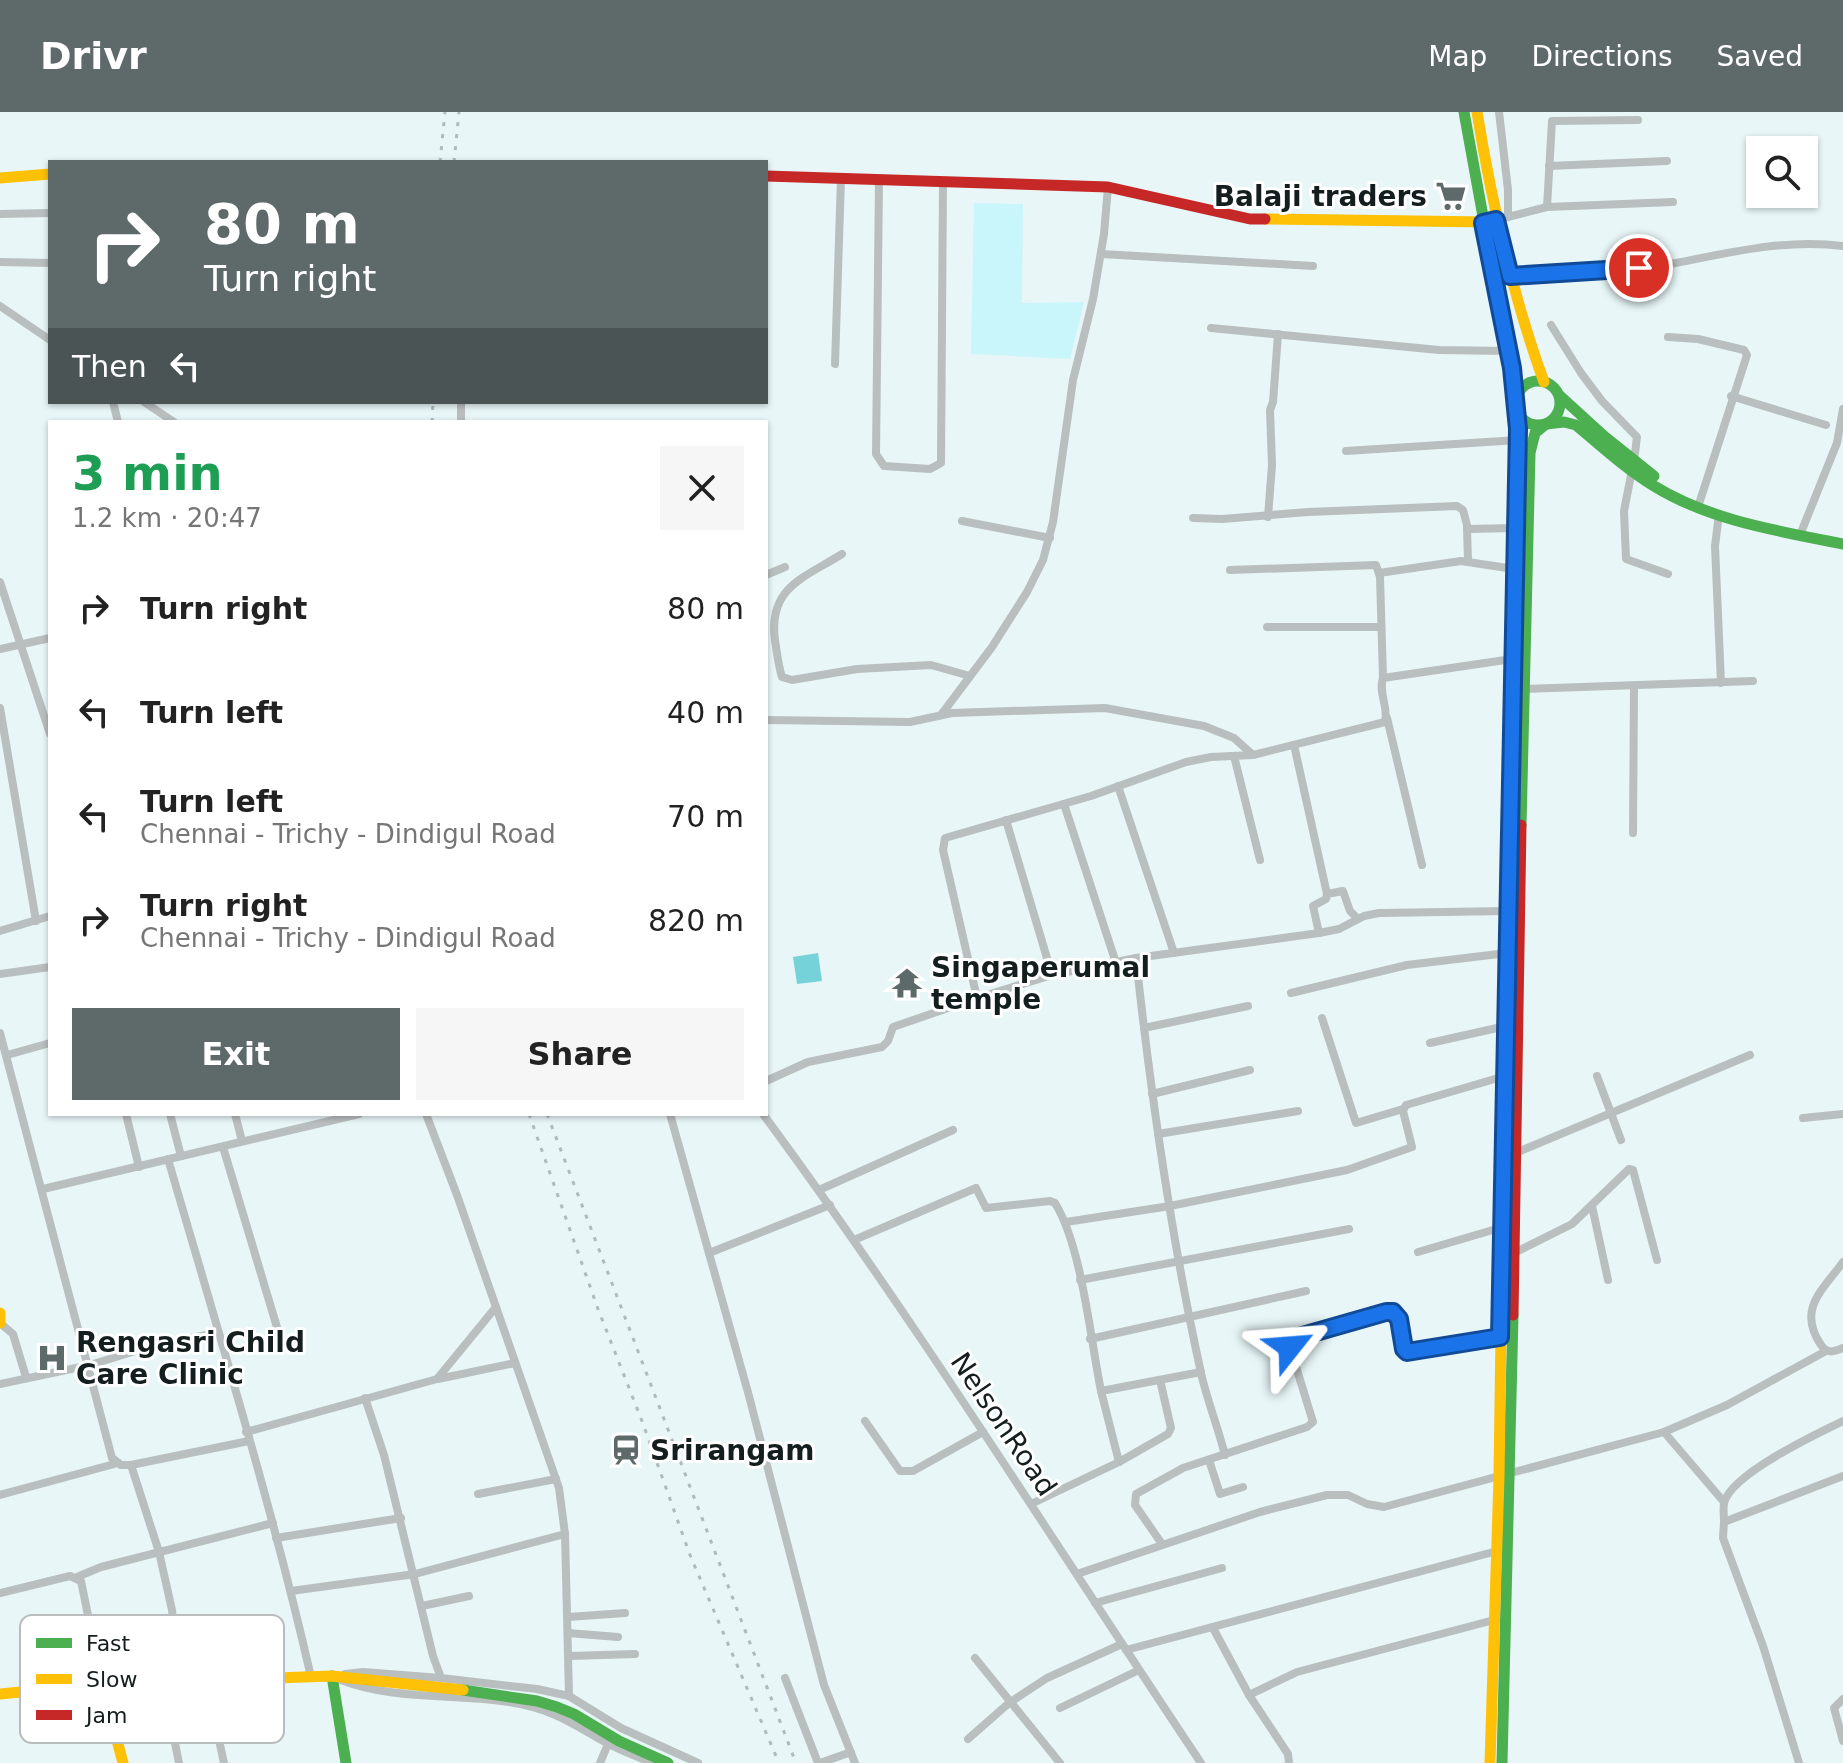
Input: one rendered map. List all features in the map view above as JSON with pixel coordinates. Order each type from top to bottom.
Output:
[{"type":"main road","points":[[1464,112],[1509,351],[1518,440],[1511,659],[1504,1157],[1510,1248],[1506,1336],[1502,1763]]},
{"type":"main road","points":[[1477,112],[1502,219],[1517,310],[1544,382]]},
{"type":"main road","points":[[0,178],[48,174]]},
{"type":"main road","points":[[768,176],[1108,187],[1250,219],[1483,223],[1502,219]]},
{"type":"main road","points":[[1516,398],[1530,382],[1544,382],[1633,465]]},
{"type":"main road","points":[[1508,1229],[1517,1152],[1530,453],[1532,439],[1560,409],[1559,395]]},
{"type":"main road","points":[[1517,412],[1525,422],[1539,426],[1564,422],[1576,425],[1633,465],[1719,514],[1843,541]]},
{"type":"main road","points":[[1699,505],[1801,532]]},
{"type":"main road","points":[[0,1313],[0,1323]]},
{"type":"main road","points":[[1490,1763],[1497,1551],[1505,1476]]},
{"type":"main road","points":[[332,1676],[346,1763]]},
{"type":"main road","points":[[284,1678],[332,1676],[476,1691],[537,1701],[574,1714],[619,1741],[668,1763]]},
{"type":"main road","points":[[0,1694],[20,1692]]},
{"type":"main road","points":[[118,1743],[123,1763]]},
{"type":"street","points":[[1499,112],[1508,190],[1502,219],[1547,207],[1673,202]]},
{"type":"street","points":[[1547,207],[1552,121],[1638,120]]},
{"type":"street","points":[[1549,166],[1667,161]]},
{"type":"street","points":[[835,364],[841,178]]},
{"type":"street","points":[[879,179],[876,454],[884,466],[930,469],[941,463],[943,181]]},
{"type":"street","points":[[941,715],[992,647],[1027,592],[1050,538],[1073,380],[1101,254],[1108,187]]},
{"type":"street","points":[[0,214],[48,213]]},
{"type":"street","points":[[1510,276],[1663,265],[1787,244],[1843,246]]},
{"type":"street","points":[[1101,254],[1313,266]]},
{"type":"street","points":[[0,262],[48,263]]},
{"type":"street","points":[[0,306],[48,339]]},
{"type":"street","points":[[1551,325],[1602,401],[1637,437],[1624,511],[1626,559],[1668,574]]},
{"type":"street","points":[[1211,328],[1439,350],[1509,351]]},
{"type":"street","points":[[1268,517],[1272,476],[1270,410],[1278,334]]},
{"type":"street","points":[[1668,337],[1698,339],[1745,351],[1747,356],[1731,396],[1699,505]]},
{"type":"street","points":[[1731,396],[1826,425]]},
{"type":"street","points":[[147,404],[171,420]]},
{"type":"street","points":[[1801,532],[1837,443],[1843,409]]},
{"type":"street","points":[[1346,451],[1518,440]]},
{"type":"street","points":[[1193,518],[1268,517],[1308,512],[1457,506],[1464,511],[1468,561]]},
{"type":"street","points":[[1719,514],[1715,546],[1721,683]]},
{"type":"street","points":[[962,521],[1050,538]]},
{"type":"street","points":[[1467,528],[1515,528]]},
{"type":"street","points":[[842,554],[791,587],[775,609],[774,626],[782,677],[792,680],[857,669],[925,665],[940,666],[970,676]]},
{"type":"street","points":[[1379,573],[1468,561],[1514,569]]},
{"type":"street","points":[[1230,570],[1373,563],[1378,567],[1381,687],[1422,865]]},
{"type":"street","points":[[768,574],[785,567]]},
{"type":"street","points":[[0,582],[19,644],[46,710]]},
{"type":"street","points":[[1267,627],[1381,627]]},
{"type":"street","points":[[0,649],[48,638]]},
{"type":"street","points":[[1383,678],[1525,659]]},
{"type":"street","points":[[1524,689],[1753,681]]},
{"type":"street","points":[[1633,833],[1634,686]]},
{"type":"street","points":[[0,708],[36,921]]},
{"type":"street","points":[[768,720],[910,722],[941,715],[1105,708],[1204,726],[1227,734],[1253,755]]},
{"type":"street","points":[[977,998],[943,842],[947,837],[1064,804],[1186,762],[1253,755],[1382,723],[1387,718]]},
{"type":"street","points":[[1294,745],[1327,894],[1326,899],[1313,906],[1319,933]]},
{"type":"street","points":[[1234,756],[1260,860]]},
{"type":"street","points":[[1118,786],[1174,953]]},
{"type":"street","points":[[1064,804],[1116,963]]},
{"type":"street","points":[[1006,820],[1052,975]]},
{"type":"street","points":[[1327,894],[1343,891],[1350,911],[1358,919]]},
{"type":"street","points":[[768,1080],[808,1062],[882,1047],[893,1027],[1052,975],[1136,958],[1319,933],[1339,929],[1379,913],[1507,911]]},
{"type":"street","points":[[0,931],[48,917]]},
{"type":"street","points":[[1291,993],[1396,967],[1507,953]]},
{"type":"street","points":[[1136,958],[1152,1094],[1179,1261],[1201,1372],[1225,1455]]},
{"type":"street","points":[[0,974],[48,967]]},
{"type":"street","points":[[1144,1028],[1248,1006]]},
{"type":"street","points":[[1322,1018],[1356,1123],[1403,1109],[1408,1104],[1505,1076]]},
{"type":"street","points":[[1430,1043],[1506,1026]]},
{"type":"street","points":[[0,1033],[90,1365],[111,1456],[118,1463]]},
{"type":"street","points":[[7,1055],[48,1044]]},
{"type":"street","points":[[1504,1157],[1750,1055]]},
{"type":"street","points":[[1152,1094],[1250,1070]]},
{"type":"street","points":[[1597,1076],[1621,1140]]},
{"type":"street","points":[[1066,1222],[1170,1206],[1347,1170],[1411,1148],[1403,1109]]},
{"type":"street","points":[[1158,1134],[1298,1111]]},
{"type":"street","points":[[1803,1118],[1843,1114]]},
{"type":"street","points":[[126,1116],[139,1167]]},
{"type":"street","points":[[173,1116],[181,1156]]},
{"type":"street","points":[[236,1116],[242,1141]]},
{"type":"street","points":[[43,1189],[350,1116]]},
{"type":"street","points":[[427,1116],[556,1479],[565,1534],[569,1696]]},
{"type":"street","points":[[671,1116],[824,1685],[855,1763]]},
{"type":"street","name":"NelsonRoad","points":[[764,1116],[854,1240],[1201,1763]]},
{"type":"street","points":[[819,1190],[953,1130]]},
{"type":"street","points":[[223,1147],[282,1344]]},
{"type":"street","points":[[168,1159],[273,1523],[311,1677]]},
{"type":"street","points":[[1510,1248],[1566,1229],[1628,1169],[1632,1169],[1657,1260]]},
{"type":"street","points":[[854,1240],[976,1188],[986,1208],[1055,1203],[1066,1222],[1119,1462]]},
{"type":"street","points":[[709,1253],[830,1205]]},
{"type":"street","points":[[1592,1206],[1608,1280]]},
{"type":"street","points":[[1080,1280],[1349,1229]]},
{"type":"street","points":[[1418,1252],[1508,1229]]},
{"type":"street","points":[[1826,1351],[1810,1321],[1810,1313],[1843,1262]]},
{"type":"street","points":[[1090,1339],[1306,1291]]},
{"type":"street","points":[[437,1379],[496,1307]]},
{"type":"street","points":[[1162,1544],[1135,1505],[1134,1498],[1159,1479],[1307,1427],[1313,1422],[1290,1347],[1290,1342],[1295,1338],[1386,1312],[1393,1312],[1399,1319],[1407,1352],[1506,1336]]},
{"type":"street","points":[[0,1323],[13,1334],[26,1377]]},
{"type":"street","points":[[0,1384],[90,1365],[158,1344],[218,1333]]},
{"type":"street","points":[[1077,1574],[1260,1512],[1327,1495],[1348,1495],[1367,1504],[1384,1507],[1664,1432],[1727,1405],[1826,1351],[1835,1352],[1843,1348]]},
{"type":"street","points":[[0,1495],[118,1463],[131,1465],[248,1436],[365,1398],[515,1363]]},
{"type":"street","points":[[1101,1391],[1201,1372]]},
{"type":"street","points":[[1031,1504],[1119,1462],[1170,1433],[1160,1380]]},
{"type":"street","points":[[365,1398],[384,1455],[441,1678]]},
{"type":"street","points":[[865,1421],[900,1471],[908,1473],[983,1432]]},
{"type":"street","points":[[1724,1505],[1733,1486],[1741,1480],[1799,1443],[1843,1421]]},
{"type":"street","points":[[1664,1432],[1724,1505],[1728,1520],[1723,1538],[1763,1646],[1799,1763]]},
{"type":"street","points":[[1209,1460],[1220,1494],[1243,1487]]},
{"type":"street","points":[[131,1465],[159,1552],[172,1615]]},
{"type":"street","points":[[1728,1520],[1843,1476]]},
{"type":"street","points":[[478,1494],[556,1479]]},
{"type":"street","points":[[276,1538],[401,1518]]},
{"type":"street","points":[[0,1593],[70,1576],[77,1577],[101,1567],[273,1523]]},
{"type":"street","points":[[291,1591],[415,1574],[565,1534]]},
{"type":"street","points":[[968,1739],[1009,1703],[1047,1678],[1124,1647],[1213,1628],[1497,1551]]},
{"type":"street","points":[[1095,1603],[1222,1568]]},
{"type":"street","points":[[77,1577],[81,1581],[88,1615]]},
{"type":"street","points":[[422,1606],[469,1596]]},
{"type":"street","points":[[568,1617],[625,1613]]},
{"type":"street","points":[[1249,1695],[1297,1672],[1494,1620]]},
{"type":"street","points":[[1213,1628],[1249,1695],[1288,1754],[1289,1763]]},
{"type":"street","points":[[568,1633],[618,1637]]},
{"type":"street","points":[[570,1656],[635,1654]]},
{"type":"street","points":[[975,1658],[1060,1763]]},
{"type":"street","points":[[1060,1708],[1139,1670]]},
{"type":"street","points":[[332,1676],[363,1672],[441,1678],[537,1689],[569,1696],[621,1728],[698,1763]]},
{"type":"street","points":[[332,1676],[353,1685],[394,1692],[528,1705],[564,1716],[608,1744],[652,1763]]},
{"type":"street","points":[[785,1678],[819,1763],[851,1752]]},
{"type":"street","points":[[1843,1699],[1834,1708],[1843,1741]]},
{"type":"street","points":[[175,1743],[179,1763]]},
{"type":"street","points":[[220,1743],[224,1763]]},
{"type":"street","points":[[600,1763],[608,1744]]},
{"type":"shaded area","points":[[974,203],[1023,204],[1022,303],[1084,302],[1070,359],[971,354]]},
{"type":"water","points":[[818,953],[822,981],[797,984],[793,957]]},
{"type":"railway","points":[[440,160],[445,112]]},
{"type":"railway","points":[[454,160],[459,112]]},
{"type":"railway","points":[[432,420],[433,404]]},
{"type":"railway","points":[[530,1116],[690,1555],[779,1763]]},
{"type":"railway","points":[[548,1116],[796,1763]]},
{"type":"traffic: fast","points":[[1464,112],[1516,398]]},
{"type":"traffic: fast","points":[[1538,381],[1554,387],[1560,403],[1554,419],[1538,425],[1522,419],[1516,403],[1522,387],[1538,381]]},
{"type":"traffic: fast","points":[[1559,395],[1654,476]]},
{"type":"traffic: fast","points":[[1510,723],[1517,412]]},
{"type":"traffic: fast","points":[[1546,424],[1564,422],[1576,425],[1644,479],[1699,508],[1746,523],[1843,544]]},
{"type":"traffic: fast","points":[[1521,825],[1530,453],[1535,433],[1546,424]]},
{"type":"traffic: fast","points":[[1502,1763],[1513,1315]]},
{"type":"traffic: fast","points":[[332,1676],[346,1763]]},
{"type":"traffic: fast","points":[[463,1690],[557,1707],[619,1741],[668,1763]]},
{"type":"traffic: slow","points":[[1477,112],[1504,248],[1544,382]]},
{"type":"traffic: slow","points":[[0,178],[48,174]]},
{"type":"traffic: slow","points":[[1265,219],[1489,222]]},
{"type":"traffic: slow","points":[[1490,1763],[1499,1477],[1504,1118]]},
{"type":"traffic: slow","points":[[0,1313],[0,1323]]},
{"type":"traffic: slow","points":[[284,1678],[332,1676],[463,1690]]},
{"type":"traffic: slow","points":[[0,1694],[20,1692]]},
{"type":"traffic: slow","points":[[118,1743],[123,1763]]},
{"type":"traffic: jam","points":[[768,176],[1108,187],[1250,219],[1265,219]]},
{"type":"traffic: jam","points":[[1504,1118],[1510,723]]},
{"type":"traffic: jam","points":[[1513,1315],[1521,825]]},
{"type":"place","name":"Balaji traders","points":[[1451,196]]},
{"type":"place","name":"Singaperumal temple","points":[[907,983]]},
{"type":"place","name":"Rengasri Child Care Clinic","points":[[52,1358]]},
{"type":"place","name":"Srirangam","points":[[626,1450]]},
{"type":"route","points":[[1290,1347],[1290,1342],[1295,1338],[1386,1312],[1397,1315],[1407,1352],[1500,1337],[1511,659],[1518,429],[1512,368],[1483,223],[1496,220],[1510,276],[1639,268]]}]
